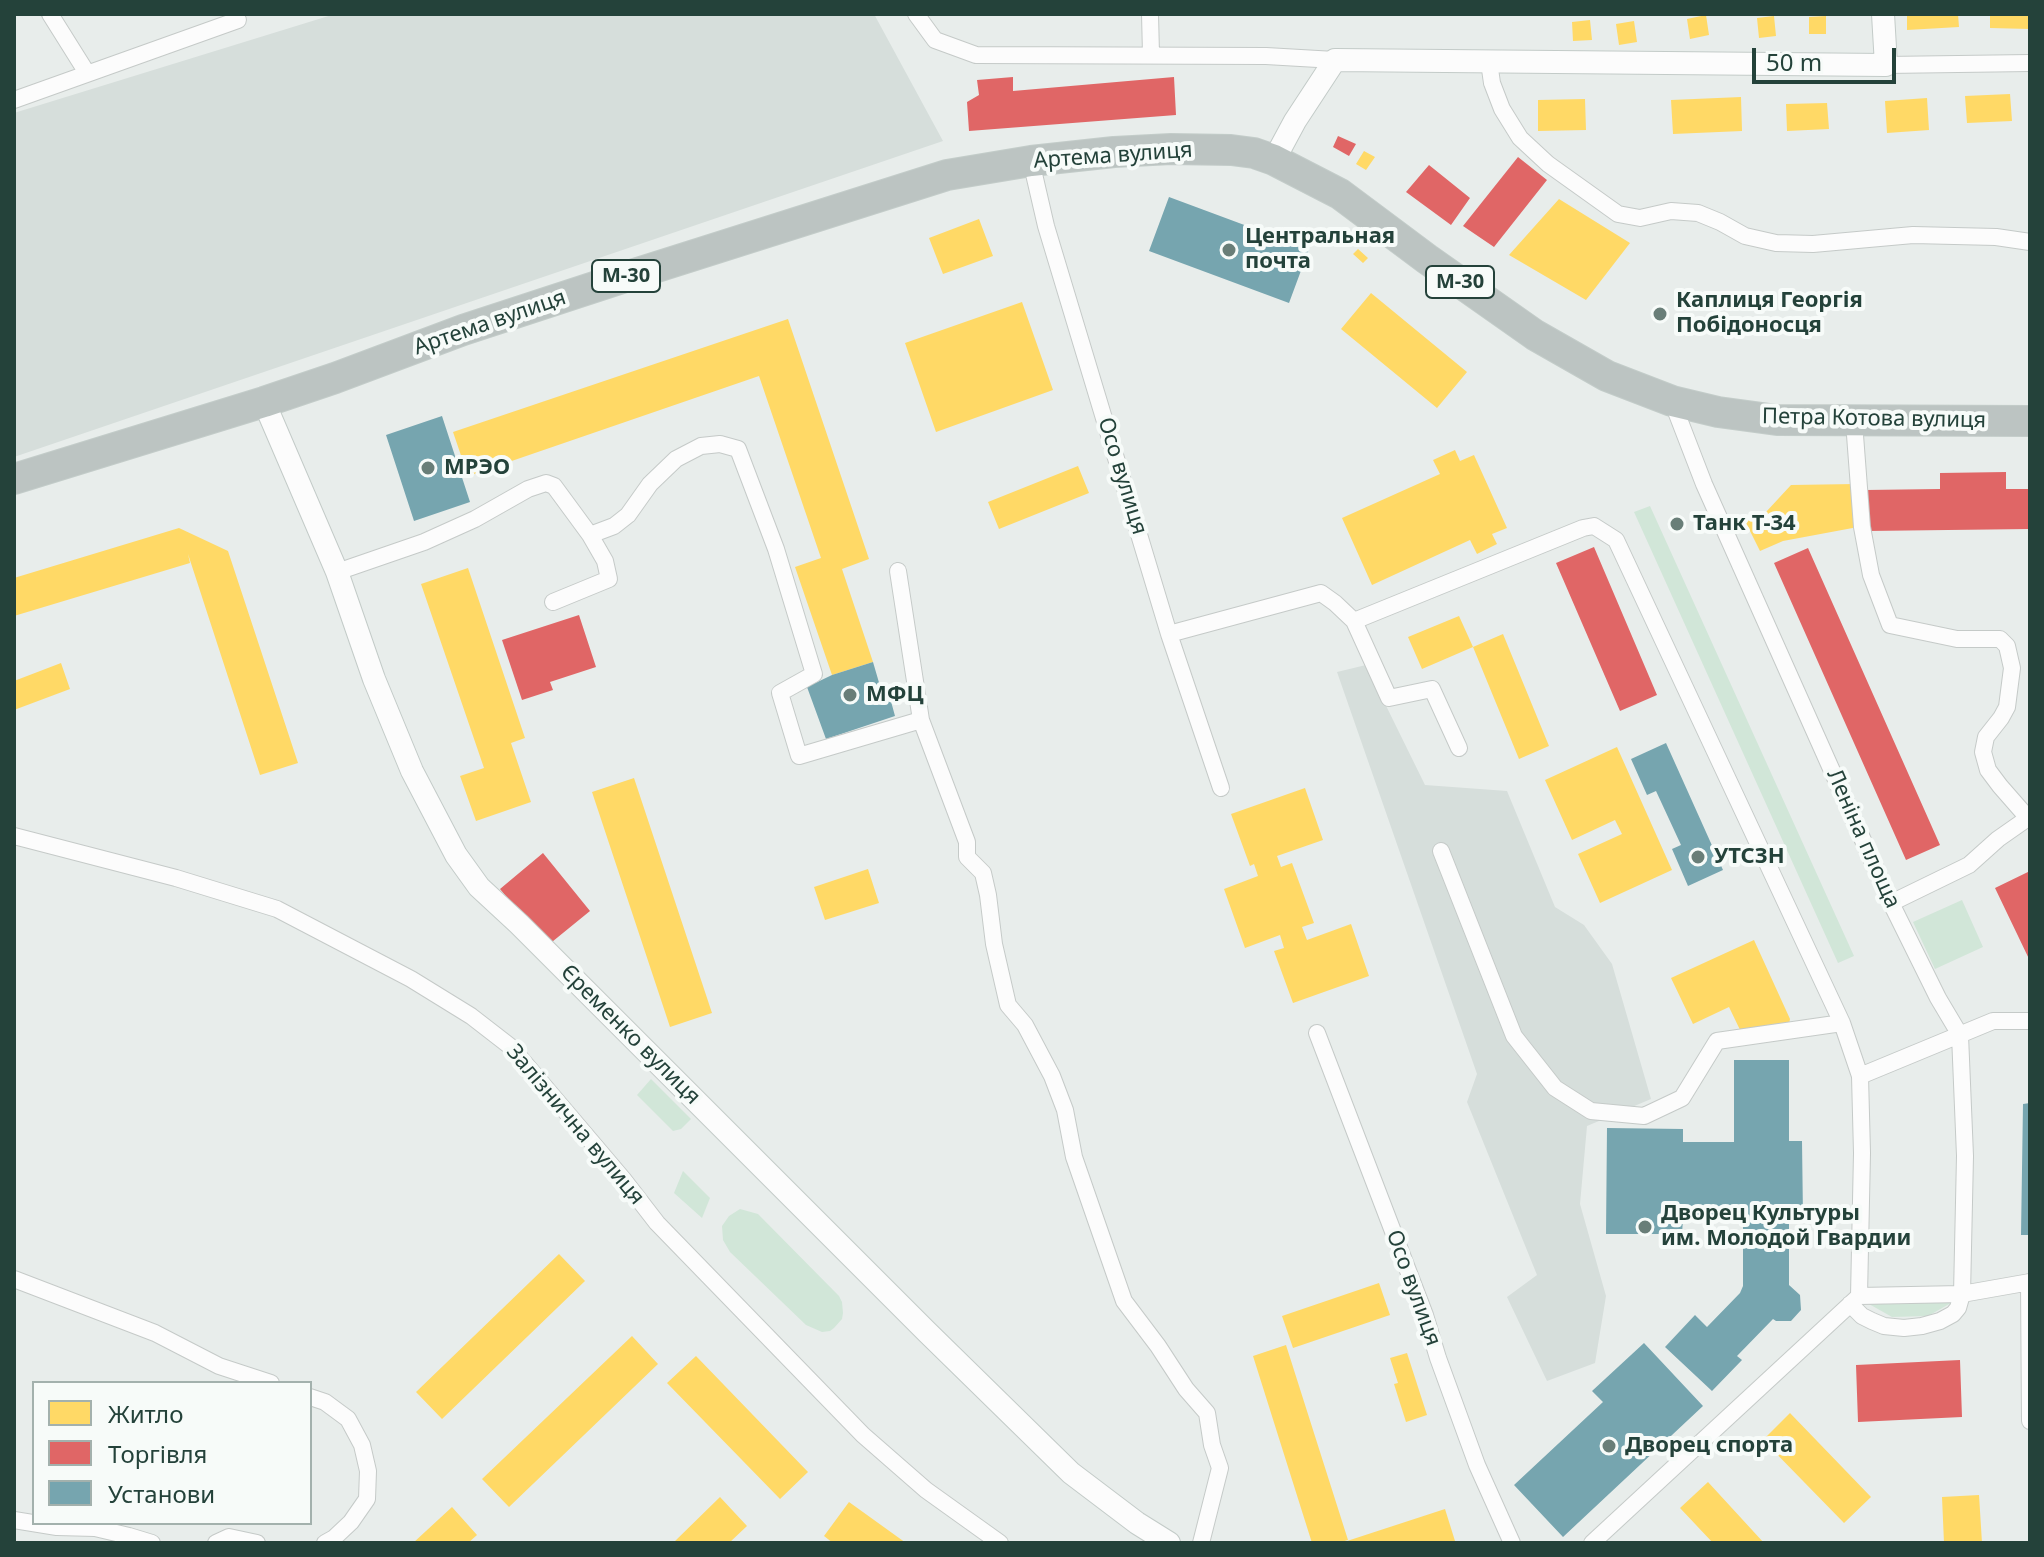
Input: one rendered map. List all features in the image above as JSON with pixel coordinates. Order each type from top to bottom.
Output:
[{"type":"highway","name":"Артема вулиця","points":[[14,479],[264,402],[463,330],[947,175],[1031,161],[1171,149],[1231,150],[1264,156]]},
{"type":"highway","name":"М-30","points":[[1264,156],[1340,194],[1535,335],[1607,376],[1672,401]]},
{"type":"highway","name":"Петра Котова вулиця","points":[[1672,401],[1718,412],[1777,420],[2030,421]]},
{"type":"street","points":[[50,14],[87,73]]},
{"type":"street","points":[[916,14],[935,40],[976,55],[1151,54],[1489,62],[2030,63]]},
{"type":"street","points":[[1150,14],[1151,54]]},
{"type":"street","points":[[1883,14],[1886,65]]},
{"type":"street","points":[[14,100],[238,20]]},
{"type":"street","points":[[1264,156],[1295,121],[1335,60]]},
{"type":"street","points":[[1489,62],[1492,83],[1502,109],[1520,138],[1548,164],[1618,214],[1640,218],[1671,211],[1698,213],[1745,236],[1776,243],[1813,244],[1913,235],[1996,237],[2030,242]]},
{"type":"street","name":"Осо вулиця","points":[[1031,161],[1046,226],[1169,634],[1221,788]]},
{"type":"street","name":"Леніна площа","points":[[1672,401],[1704,484],[1891,903],[1960,1035],[1965,1156],[1962,1294]]},
{"type":"street","name":"Єременко вулиця","points":[[264,402],[337,572],[374,679],[412,771],[456,855],[479,887],[1071,1473],[1169,1543]]},
{"type":"street","points":[[1854,422],[1862,527],[1871,575],[1890,625],[1957,639],[2000,639],[2007,646],[2012,668],[2007,707],[1986,737],[1983,752],[1988,770],[2029,817],[1969,865],[1891,903]]},
{"type":"street","points":[[590,535],[614,526],[628,515],[650,484],[676,459],[701,446],[720,444],[738,449],[776,549],[814,674],[780,693],[799,756],[921,720]]},
{"type":"street","points":[[337,572],[424,542],[475,519],[528,489],[546,483],[554,486],[590,535],[605,561],[609,579],[553,602]]},
{"type":"street","points":[[1354,621],[1583,528],[1594,526],[1616,540],[1842,1023],[1860,1076],[1862,1153],[1854,1300],[1862,1316],[1884,1326],[1904,1328],[1940,1321],[1953,1314],[1962,1294]]},
{"type":"street","points":[[898,571],[921,720],[967,842],[967,857],[983,873],[994,944],[1008,1005],[1025,1025],[1052,1076],[1065,1110],[1074,1157],[1124,1301],[1186,1389],[1207,1413],[1212,1445],[1220,1468],[1201,1543]]},
{"type":"street","points":[[1169,634],[1321,593],[1354,621],[1389,698],[1432,689],[1459,748]]},
{"type":"street","name":"Залізнична вулиця","points":[[14,836],[176,878],[277,909],[411,979],[471,1016],[511,1047],[657,1223],[863,1435],[926,1490],[1000,1543]]},
{"type":"street","points":[[1441,851],[1514,1036],[1555,1088],[1591,1111],[1644,1116],[1682,1098],[1717,1041],[1842,1023]]},
{"type":"street","points":[[1860,1076],[1993,1021],[2030,1021]]},
{"type":"street","name":"Осо вулиця","points":[[1317,1033],[1419,1300],[1477,1465],[1512,1543]]},
{"type":"street","points":[[14,1279],[155,1333],[219,1366],[265,1381]]},
{"type":"street","points":[[1592,1543],[1854,1300],[1962,1294],[2029,1282],[2030,1421]]},
{"type":"street","points":[[312,1398],[325,1402],[348,1419],[362,1445],[368,1471],[367,1499],[351,1522],[325,1543]]},
{"type":"street","points":[[45,1525],[95,1528],[152,1543]]},
{"type":"street","points":[[216,1543],[229,1537],[257,1543]]},
{"type":"shaded area","points":[[335,14],[874,14],[943,141],[14,457],[14,113]]},
{"type":"shaded area","points":[[1366,665],[1425,785],[1507,791],[1555,907],[1584,925],[1612,964],[1651,1099],[1587,1126],[1580,1204],[1606,1296],[1595,1363],[1547,1381],[1507,1297],[1537,1275],[1467,1102],[1477,1074],[1337,672]]},
{"type":"green space","points":[[1650,506],[1854,956],[1838,963],[1634,512]]},
{"type":"green space","points":[[1962,900],[1983,947],[1935,969],[1913,922]]},
{"type":"green space","points":[[651,1079],[691,1119],[681,1129],[673,1131],[637,1095]]},
{"type":"green space","points":[[683,1171],[710,1198],[702,1218],[674,1193]]},
{"type":"green space","points":[[740,1209],[758,1214],[839,1296],[843,1313],[834,1328],[822,1332],[806,1325],[730,1252],[723,1240],[722,1226],[729,1216]]},
{"type":"green space","points":[[1951,1299],[1951,1303],[1928,1316],[1892,1317],[1869,1304]]},
{"type":"building: Житло","points":[[1907,14],[1958,14],[1959,27],[1907,30]]},
{"type":"building: Житло","points":[[1990,14],[2030,14],[2030,29],[1990,28]]},
{"type":"building: Житло","points":[[1706,15],[1709,35],[1690,39],[1687,19]]},
{"type":"building: Житло","points":[[1774,16],[1776,36],[1759,38],[1757,18]]},
{"type":"building: Житло","points":[[1826,16],[1826,34],[1809,34],[1809,17]]},
{"type":"building: Житло","points":[[1590,20],[1592,40],[1573,41],[1572,22]]},
{"type":"building: Житло","points":[[1634,21],[1637,42],[1619,45],[1616,24]]},
{"type":"building: Житло","points":[[2010,94],[2012,121],[1967,123],[1965,96]]},
{"type":"building: Житло","points":[[1741,97],[1742,131],[1673,134],[1671,100]]},
{"type":"building: Житло","points":[[1927,98],[1929,130],[1887,133],[1885,101]]},
{"type":"building: Житло","points":[[1585,99],[1586,130],[1538,131],[1538,100]]},
{"type":"building: Житло","points":[[1827,103],[1829,129],[1787,131],[1786,104]]},
{"type":"building: Житло","points":[[1364,151],[1375,157],[1366,170],[1356,164]]},
{"type":"building: Житло","points":[[1559,199],[1630,243],[1586,300],[1509,255]]},
{"type":"building: Житло","points":[[979,219],[993,256],[943,274],[929,238]]},
{"type":"building: Житло","points":[[1358,249],[1368,258],[1363,263],[1353,254]]},
{"type":"building: Житло","points":[[1371,293],[1467,372],[1437,408],[1341,329]]},
{"type":"building: Житло","points":[[1022,302],[1053,390],[936,432],[905,343]]},
{"type":"building: Житло","points":[[788,319],[869,559],[842,569],[873,662],[832,675],[795,567],[821,558],[759,376],[468,476],[453,432]]},
{"type":"building: Житло","points":[[1455,450],[1460,461],[1474,455],[1507,528],[1492,534],[1497,544],[1477,554],[1470,540],[1372,585],[1342,518],[1440,474],[1433,460]]},
{"type":"building: Житло","points":[[1078,466],[1089,493],[999,529],[988,502]]},
{"type":"building: Житло","points":[[1855,484],[1858,527],[1783,541],[1760,551],[1746,523],[1752,516],[1766,512],[1791,485]]},
{"type":"building: Житло","points":[[179,528],[228,551],[298,763],[260,775],[188,554],[190,563],[14,616],[14,578]]},
{"type":"building: Житло","points":[[468,568],[525,738],[511,743],[531,802],[476,821],[460,776],[484,768],[421,584]]},
{"type":"building: Житло","points":[[1459,616],[1473,647],[1422,669],[1408,637]]},
{"type":"building: Житло","points":[[1503,634],[1549,746],[1519,759],[1473,647]]},
{"type":"building: Житло","points":[[61,663],[70,689],[14,710],[14,681]]},
{"type":"building: Житло","points":[[1617,747],[1672,870],[1600,903],[1578,854],[1622,834],[1615,820],[1572,840],[1545,780]]},
{"type":"building: Житло","points":[[634,778],[712,1013],[670,1027],[592,792]]},
{"type":"building: Житло","points":[[1305,788],[1323,840],[1277,856],[1281,867],[1292,863],[1314,923],[1302,927],[1307,940],[1351,924],[1369,976],[1293,1003],[1274,951],[1284,948],[1280,935],[1245,948],[1224,889],[1258,876],[1254,864],[1250,866],[1231,814]]},
{"type":"building: Житло","points":[[868,869],[879,903],[825,920],[814,887]]},
{"type":"building: Житло","points":[[1754,940],[1790,1019],[1789,1024],[1742,1034],[1729,1007],[1693,1024],[1671,978]]},
{"type":"building: Житло","points":[[559,1254],[585,1281],[442,1419],[416,1392]]},
{"type":"building: Житло","points":[[1379,1283],[1390,1315],[1293,1348],[1282,1316]]},
{"type":"building: Житло","points":[[632,1336],[658,1364],[509,1507],[482,1479]]},
{"type":"building: Житло","points":[[1286,1345],[1348,1540],[1338,1543],[1312,1543],[1253,1356]]},
{"type":"building: Житло","points":[[1407,1353],[1427,1415],[1406,1422],[1394,1384],[1398,1383],[1390,1358]]},
{"type":"building: Житло","points":[[696,1356],[808,1472],[780,1499],[667,1383]]},
{"type":"building: Житло","points":[[1790,1413],[1871,1497],[1844,1523],[1763,1440]]},
{"type":"building: Житло","points":[[1708,1482],[1764,1543],[1713,1543],[1680,1508]]},
{"type":"building: Житло","points":[[1979,1495],[1982,1543],[1944,1543],[1942,1497]]},
{"type":"building: Житло","points":[[720,1497],[747,1526],[729,1543],[673,1543]]},
{"type":"building: Житло","points":[[849,1502],[906,1543],[833,1543],[824,1536]]},
{"type":"building: Житло","points":[[452,1507],[477,1535],[468,1543],[413,1543]]},
{"type":"building: Житло","points":[[1445,1509],[1455,1541],[1347,1541]]},
{"type":"building: Торгівля","points":[[1013,77],[1013,91],[1174,77],[1176,115],[969,131],[967,102],[979,95],[977,80]]},
{"type":"building: Торгівля","points":[[1338,136],[1356,144],[1349,156],[1333,147]]},
{"type":"building: Торгівля","points":[[1518,157],[1547,180],[1494,247],[1463,226]]},
{"type":"building: Торгівля","points":[[1429,165],[1470,198],[1451,225],[1406,192]]},
{"type":"building: Торгівля","points":[[2006,472],[2006,489],[2030,489],[2030,529],[1866,531],[1866,490],[1940,489],[1940,473]]},
{"type":"building: Торгівля","points":[[1594,547],[1657,695],[1620,711],[1556,563]]},
{"type":"building: Торгівля","points":[[1808,548],[1940,845],[1906,860],[1774,563]]},
{"type":"building: Торгівля","points":[[579,615],[596,667],[550,682],[553,690],[522,700],[502,640]]},
{"type":"building: Торгівля","points":[[543,853],[590,911],[547,946],[500,889]]},
{"type":"building: Торгівля","points":[[2030,871],[2030,961],[1995,888]]},
{"type":"building: Торгівля","points":[[1960,1360],[1962,1417],[1858,1422],[1856,1365]]},
{"type":"building: Установи","name":"Центральная почта","points":[[1169,197],[1309,249],[1289,303],[1149,251]]},
{"type":"building: Установи","name":"Каплиця Георгія Побідоносця","points":[[1659,305],[1669,313],[1661,323],[1651,316]]},
{"type":"building: Установи","name":"МРЭО","points":[[442,416],[470,502],[414,521],[386,435]]},
{"type":"building: Установи","name":"МФЦ","points":[[873,662],[880,686],[886,683],[895,716],[826,739],[807,687]]},
{"type":"building: Установи","points":[[1666,743],[1723,870],[1688,886],[1672,849],[1681,845],[1656,791],[1647,795],[1631,759]]},
{"type":"building: Установи","name":"Дворец Культуры им. Молодой Гвардии","points":[[1734,1060],[1789,1060],[1789,1141],[1802,1141],[1803,1218],[1789,1218],[1789,1285],[1800,1295],[1801,1310],[1791,1321],[1773,1319],[1737,1356],[1742,1360],[1712,1391],[1665,1347],[1695,1315],[1707,1327],[1740,1293],[1743,1286],[1743,1218],[1683,1219],[1682,1234],[1606,1234],[1607,1128],[1683,1129],[1683,1142],[1734,1142]]},
{"type":"building: Установи","points":[[2030,1103],[2030,1235],[2021,1235],[2023,1104]]},
{"type":"building: Установи","name":"Дворец спорта","points":[[1644,1343],[1703,1406],[1563,1537],[1514,1485],[1603,1402],[1592,1391]]},
{"type":"place","name":"Центральная почта","points":[[1229,250]]},
{"type":"place","name":"Каплиця Георгія Побідоносця","points":[[1660,314]]},
{"type":"place","name":"МРЭО","points":[[428,468]]},
{"type":"place","name":"Танк Т-34","points":[[1677,524]]},
{"type":"place","name":"МФЦ","points":[[850,695]]},
{"type":"place","name":"УТСЗН","points":[[1698,857]]},
{"type":"place","name":"Дворец Культуры им. Молодой Гвардии","points":[[1645,1227]]},
{"type":"place","name":"Дворец спорта","points":[[1609,1446]]}]
